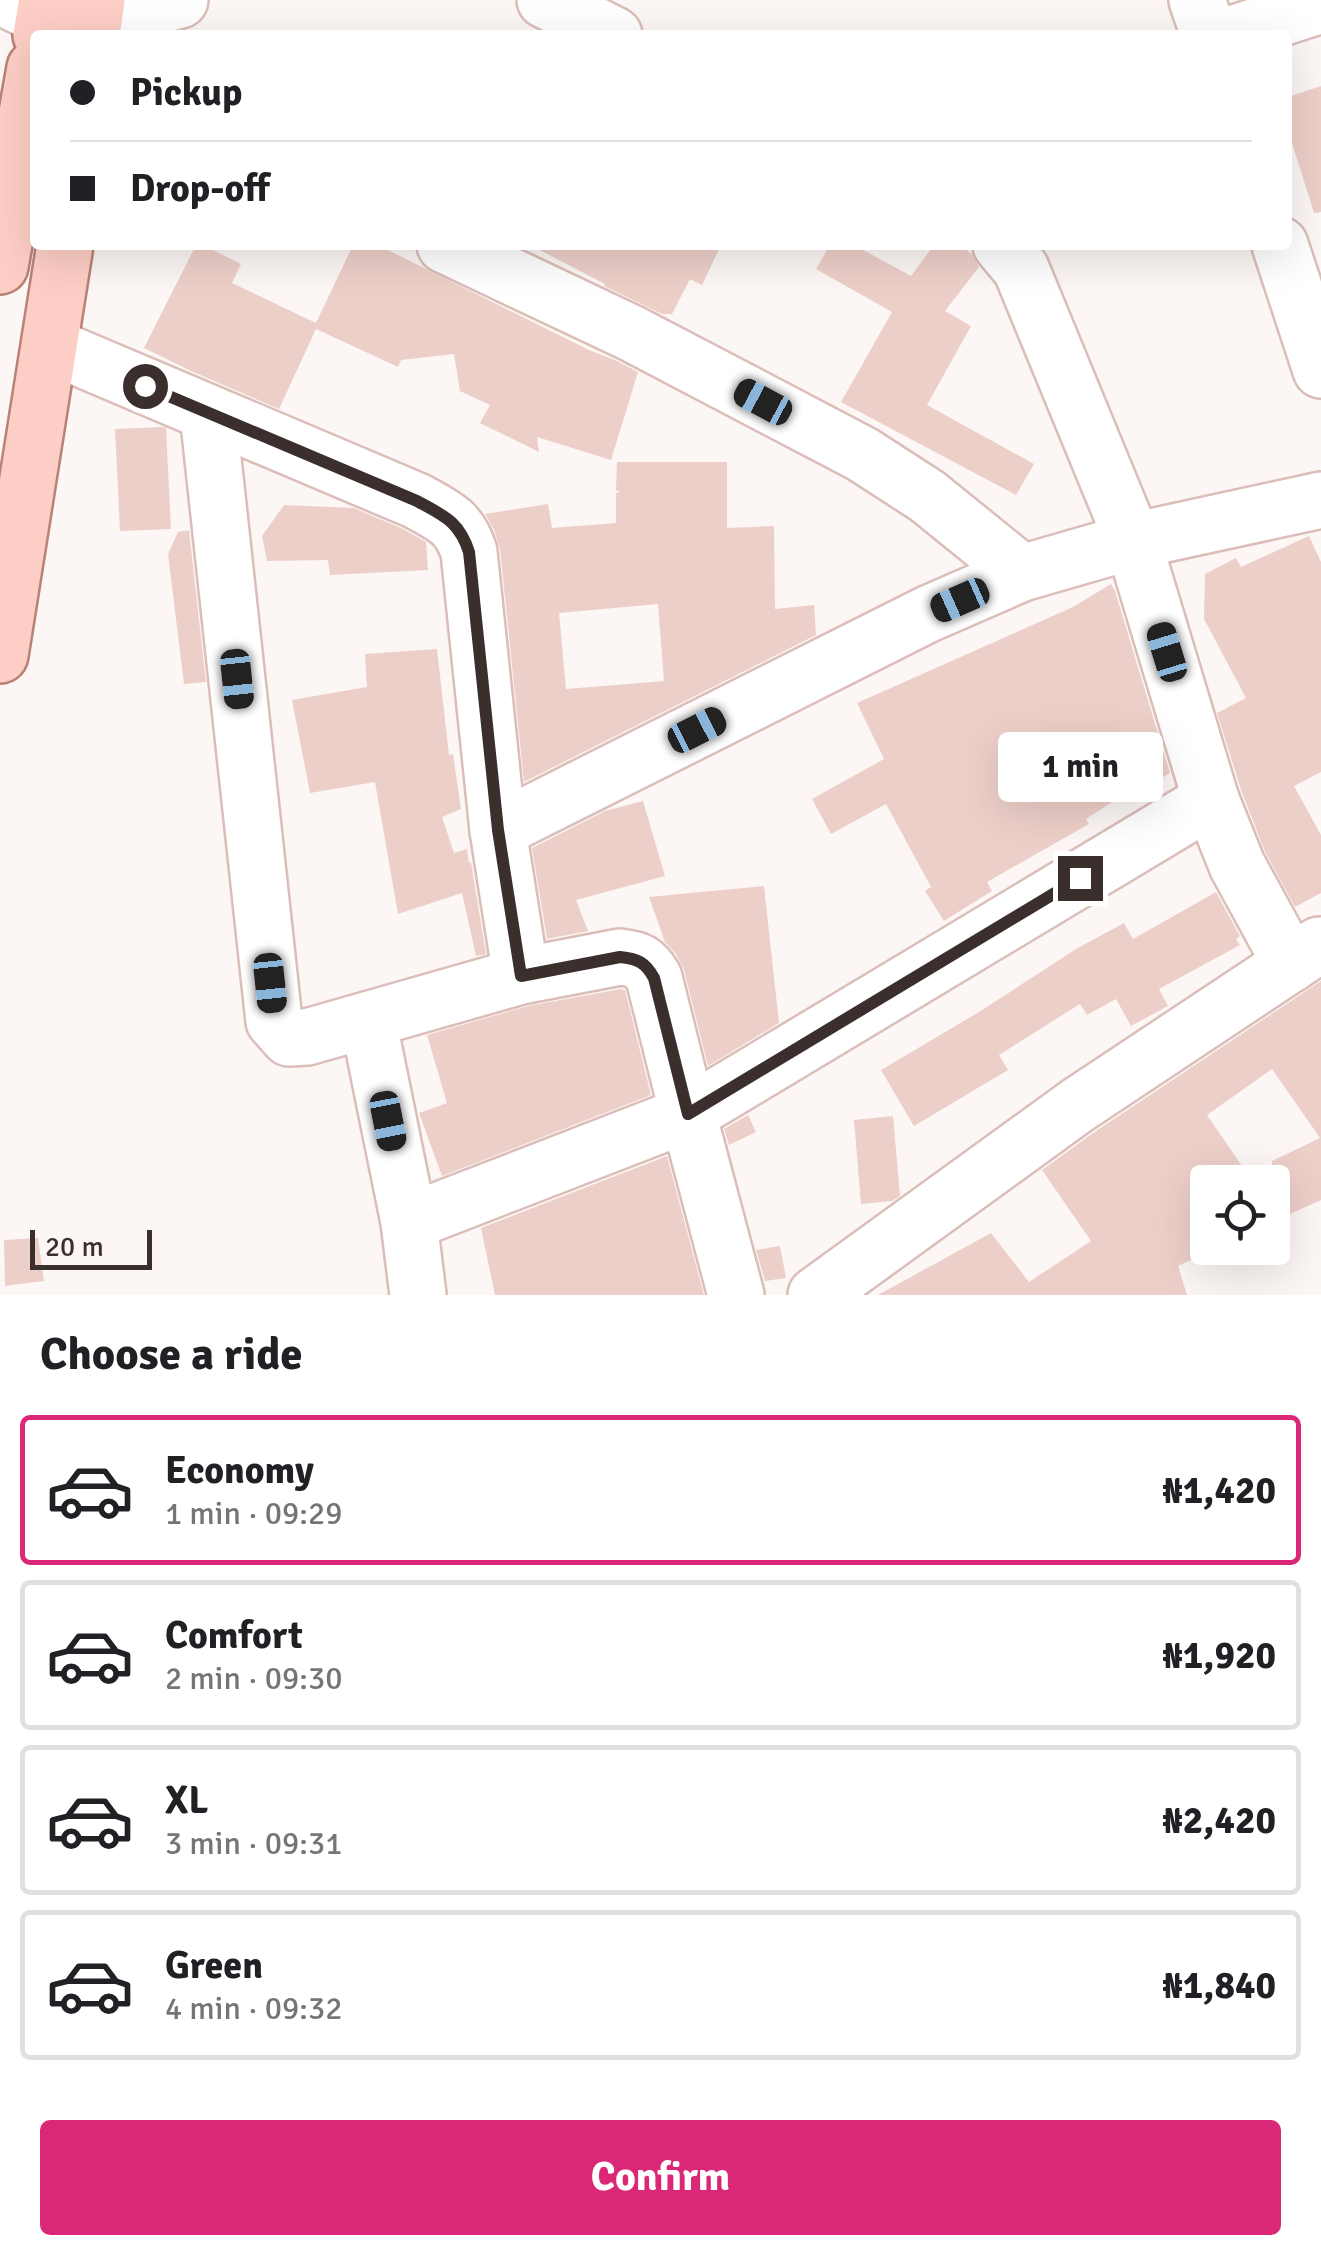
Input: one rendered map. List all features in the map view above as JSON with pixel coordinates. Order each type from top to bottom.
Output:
[{"type":"main road","points":[[0,266],[30,138]]},
{"type":"main road","points":[[0,655],[64,250]]},
{"type":"street","points":[[57,23],[180,0]]},
{"type":"street","points":[[545,0],[604,30]]},
{"type":"street","points":[[1197,0],[1207,30]]},
{"type":"street","points":[[1246,30],[1321,6]]},
{"type":"street","points":[[456,250],[631,333],[862,454],[927,496],[1022,573]]},
{"type":"street","points":[[816,1295],[1078,1105],[1306,954],[1238,865],[1211,800],[1134,541],[1021,269],[1005,250]]},
{"type":"street","points":[[1282,250],[1321,370]]},
{"type":"street","points":[[50,346],[417,501],[449,518],[463,534],[469,552],[498,830],[521,976]]},
{"type":"street","points":[[208,413],[274,1021],[288,1038],[308,1038],[521,976],[620,957],[636,958],[647,965],[654,978],[736,1295]]},
{"type":"street","points":[[498,830],[928,614],[1022,573],[1134,541],[1321,500]]},
{"type":"street","points":[[409,1222],[688,1114],[1211,800]]},
{"type":"street","points":[[368,1020],[409,1222],[418,1295]]},
{"type":"building","points":[[1321,86],[1321,212],[1314,213],[1292,143],[1292,96]]},
{"type":"building","points":[[193,250],[213,250],[241,264],[232,283],[316,323],[351,250],[388,250],[638,372],[611,460],[537,437],[539,452],[480,423],[490,405],[460,391],[454,354],[401,360],[398,367],[316,329],[279,409],[144,348]]},
{"type":"building","points":[[540,250],[719,250],[702,285],[690,279],[672,314],[662,314]]},
{"type":"building","points":[[827,250],[863,250],[911,276],[930,250],[967,250],[972,254],[979,267],[945,311],[971,326],[927,405],[1034,464],[1016,495],[841,402],[892,312],[816,269]]},
{"type":"building","points":[[166,428],[171,529],[120,531],[115,429]]},
{"type":"building","points":[[617,462],[727,462],[727,528],[774,526],[775,609],[814,605],[816,635],[524,782],[500,549],[485,514],[548,504],[552,528],[616,523],[616,493],[620,492],[616,490]],"holes":[[[658,604],[664,681],[566,689],[559,613]]]},
{"type":"building","points":[[284,505],[354,508],[403,529],[426,542],[428,570],[330,575],[328,560],[267,561],[262,536]]},
{"type":"building","points":[[189,530],[206,682],[184,684],[168,554],[178,532]]},
{"type":"building","points":[[1309,536],[1321,562],[1321,772],[1294,786],[1321,835],[1321,893],[1295,907],[1265,852],[1217,713],[1246,698],[1204,619],[1205,574],[1236,558],[1241,567]]},
{"type":"building","points":[[1111,584],[1170,773],[1147,787],[1143,782],[1086,819],[1089,824],[987,882],[992,891],[944,921],[925,891],[931,887],[886,804],[831,834],[812,799],[884,759],[857,703],[1073,607]]},
{"type":"building","points":[[437,649],[449,755],[453,754],[461,809],[442,817],[454,853],[467,849],[471,862],[486,954],[476,956],[462,893],[398,914],[375,782],[310,793],[292,700],[367,687],[365,654]]},
{"type":"building","points":[[643,801],[665,876],[576,900],[588,931],[547,939],[532,848],[605,811]]},
{"type":"building","points":[[764,886],[779,1023],[708,1066],[684,970],[665,942],[649,897]]},
{"type":"building","points":[[1216,892],[1240,936],[1236,939],[1240,945],[1159,989],[1168,1006],[1131,1026],[1116,999],[1087,1015],[1080,1004],[999,1055],[1008,1070],[914,1126],[881,1070],[1124,923],[1133,939]]},
{"type":"building","points":[[1321,981],[1321,1200],[1290,1214],[1290,1165],[1272,1165],[1272,1161],[1320,1138],[1272,1069],[1207,1115],[1241,1165],[1190,1165],[1190,1260],[1178,1266],[1187,1295],[878,1295],[991,1233],[1029,1282],[1091,1241],[1042,1170]]},
{"type":"building","points":[[625,990],[651,1095],[442,1176],[419,1113],[447,1103],[427,1035],[528,1006]]},
{"type":"building","points":[[748,1115],[756,1132],[729,1145],[724,1129]]},
{"type":"building","points":[[893,1116],[900,1196],[892,1201],[861,1204],[854,1120]]},
{"type":"building","points":[[667,1156],[704,1295],[495,1295],[481,1228]]},
{"type":"building","points":[[38,1238],[44,1281],[5,1286],[4,1240]]},
{"type":"building","points":[[780,1246],[786,1278],[765,1281],[756,1250]]},
{"type":"route","points":[[145,386],[417,501],[449,518],[463,534],[469,552],[498,830],[521,976],[620,957],[636,958],[647,965],[654,978],[688,1114],[1080,878]]}]
